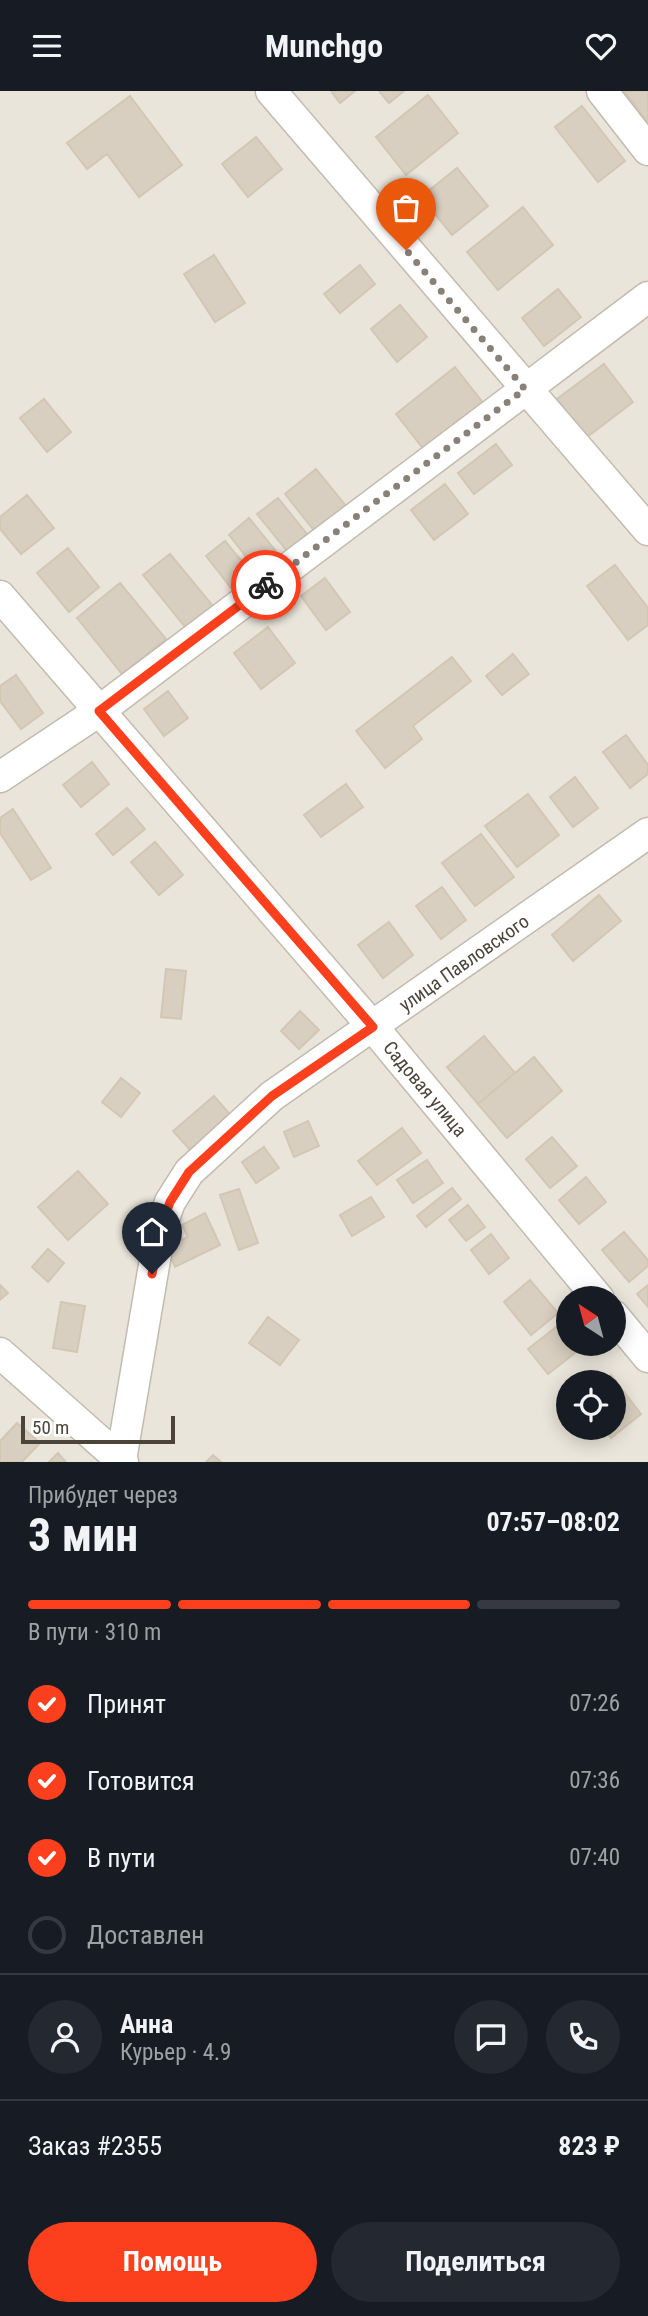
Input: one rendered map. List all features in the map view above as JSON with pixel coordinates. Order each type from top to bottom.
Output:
[{"type":"street","points":[[271,91],[648,530]]},
{"type":"street","points":[[602,91],[648,150]]},
{"type":"street","points":[[0,777],[99,711],[648,297]]},
{"type":"street","name":"Садовая улица","points":[[0,596],[373,1027],[588,1286]]},
{"type":"street","name":"улица Павловского","points":[[122,1461],[160,1230],[170,1202],[189,1172],[272,1096],[648,833]]},
{"type":"street","points":[[626,1331],[648,1357]]},
{"type":"street","points":[[0,1353],[122,1461]]},
{"type":"shaded area","points":[[0,91],[648,91],[648,1462],[0,1462]]},
{"type":"building","points":[[331,91],[355,91],[340,103]]},
{"type":"building","points":[[379,91],[404,91],[389,103]]},
{"type":"building","points":[[624,91],[648,91],[648,123]]},
{"type":"building","points":[[428,95],[458,133],[406,175],[376,137]]},
{"type":"building","points":[[130,96],[182,165],[139,197],[107,154],[87,169],[67,143]]},
{"type":"building","points":[[582,106],[625,161],[598,182],[555,127]]},
{"type":"building","points":[[256,137],[282,169],[248,197],[222,164]]},
{"type":"building","points":[[457,168],[488,206],[452,235],[421,197]]},
{"type":"building","points":[[523,207],[553,245],[498,290],[467,252]]},
{"type":"building","points":[[214,255],[245,303],[215,322],[184,274]]},
{"type":"building","points":[[360,265],[375,284],[340,313],[324,294]]},
{"type":"building","points":[[558,289],[581,317],[544,346],[522,318]]},
{"type":"building","points":[[400,305],[427,337],[397,362],[371,329]]},
{"type":"building","points":[[604,364],[633,402],[587,437],[557,399]]},
{"type":"building","points":[[455,367],[484,404],[425,451],[396,414]]},
{"type":"building","points":[[44,399],[71,432],[47,452],[20,418]]},
{"type":"building","points":[[496,444],[512,465],[474,494],[458,473]]},
{"type":"building","points":[[316,469],[347,507],[316,533],[285,494]]},
{"type":"building","points":[[445,484],[468,514],[434,540],[411,510]]},
{"type":"building","points":[[27,495],[54,528],[21,554],[0,529],[0,517]]},
{"type":"building","points":[[278,498],[307,534],[287,551],[257,514]]},
{"type":"building","points":[[249,518],[279,555],[258,572],[229,535]]},
{"type":"building","points":[[225,541],[255,577],[235,593],[206,556]]},
{"type":"building","points":[[68,548],[99,587],[69,612],[37,573]]},
{"type":"building","points":[[170,554],[213,606],[186,628],[143,575]]},
{"type":"building","points":[[615,565],[648,608],[648,625],[628,640],[587,586]]},
{"type":"building","points":[[325,578],[350,612],[326,630],[301,596]]},
{"type":"building","points":[[120,583],[166,639],[122,674],[77,618]]},
{"type":"building","points":[[268,627],[295,663],[261,689],[234,653]]},
{"type":"building","points":[[513,654],[529,674],[502,695],[486,676]]},
{"type":"building","points":[[452,657],[471,681],[413,726],[422,739],[385,768],[356,731]]},
{"type":"building","points":[[16,675],[43,713],[21,729],[0,701],[0,686]]},
{"type":"building","points":[[168,691],[188,718],[164,736],[144,709]]},
{"type":"building","points":[[626,735],[648,765],[648,774],[630,788],[603,752]]},
{"type":"building","points":[[92,762],[109,784],[81,807],[63,785]]},
{"type":"building","points":[[575,777],[598,808],[573,827],[550,797]]},
{"type":"building","points":[[346,784],[363,807],[321,837],[304,815]]},
{"type":"building","points":[[528,794],[559,835],[517,867],[485,826]]},
{"type":"building","points":[[127,808],[145,829],[113,855],[96,834]]},
{"type":"building","points":[[13,809],[51,868],[31,880],[0,833],[0,818]]},
{"type":"building","points":[[481,834],[514,877],[475,906],[442,863]]},
{"type":"building","points":[[155,842],[183,875],[159,895],[131,862]]},
{"type":"building","points":[[442,887],[466,920],[441,939],[416,906]]},
{"type":"building","points":[[599,895],[621,921],[573,961],[552,935]]},
{"type":"building","points":[[389,922],[413,955],[383,978],[358,945]]},
{"type":"building","points":[[166,969],[186,971],[181,1019],[161,1017]]},
{"type":"building","points":[[300,1011],[319,1030],[299,1049],[281,1031]]},
{"type":"building","points":[[484,1036],[515,1073],[478,1104],[447,1067]]},
{"type":"building","points":[[534,1057],[562,1091],[507,1138],[478,1104]]},
{"type":"building","points":[[121,1078],[140,1093],[121,1117],[102,1102]]},
{"type":"building","points":[[214,1096],[233,1118],[193,1153],[173,1131]]},
{"type":"building","points":[[308,1121],[319,1146],[294,1157],[284,1132]]},
{"type":"building","points":[[402,1128],[421,1153],[377,1185],[358,1161]]},
{"type":"building","points":[[552,1137],[577,1166],[550,1188],[526,1159]]},
{"type":"building","points":[[264,1147],[279,1168],[256,1183],[242,1162]]},
{"type":"building","points":[[427,1160],[443,1183],[413,1203],[397,1180]]},
{"type":"building","points":[[78,1171],[108,1204],[68,1240],[38,1207]]},
{"type":"building","points":[[586,1177],[606,1202],[579,1224],[559,1200]]},
{"type":"building","points":[[452,1188],[461,1199],[426,1227],[417,1216]]},
{"type":"building","points":[[239,1189],[258,1243],[239,1250],[220,1195]]},
{"type":"building","points":[[371,1197],[384,1217],[352,1236],[340,1215]]},
{"type":"building","points":[[468,1205],[485,1227],[466,1241],[449,1220]]},
{"type":"building","points":[[205,1213],[220,1245],[175,1267],[166,1247],[188,1237],[182,1225]]},
{"type":"building","points":[[624,1232],[648,1260],[648,1266],[629,1282],[602,1250]]},
{"type":"building","points":[[491,1234],[509,1258],[489,1274],[471,1250]]},
{"type":"building","points":[[48,1249],[64,1263],[48,1282],[32,1267]]},
{"type":"building","points":[[530,1280],[556,1311],[556,1315],[531,1335],[504,1302]]},
{"type":"building","points":[[0,1285],[8,1293],[0,1300]]},
{"type":"building","points":[[648,1285],[648,1307],[637,1294]]},
{"type":"building","points":[[61,1302],[85,1306],[77,1352],[53,1348]]},
{"type":"building","points":[[268,1317],[299,1340],[280,1365],[249,1343]]},
{"type":"building","points":[[556,1327],[556,1356],[571,1356],[548,1374],[528,1349]]},
{"type":"building","points":[[626,1394],[641,1414],[626,1426]]},
{"type":"building","points":[[17,1423],[40,1443],[22,1462],[0,1462],[0,1441]]},
{"type":"building","points":[[58,1453],[66,1462],[49,1462]]},
{"type":"building","points":[[213,1455],[221,1462],[206,1462]]},
{"type":"way so far","points":[[266,585],[525,389],[406,250]]},
{"type":"route","points":[[152,1274],[160,1230],[170,1202],[189,1172],[272,1096],[373,1027],[99,711],[266,585]]}]
